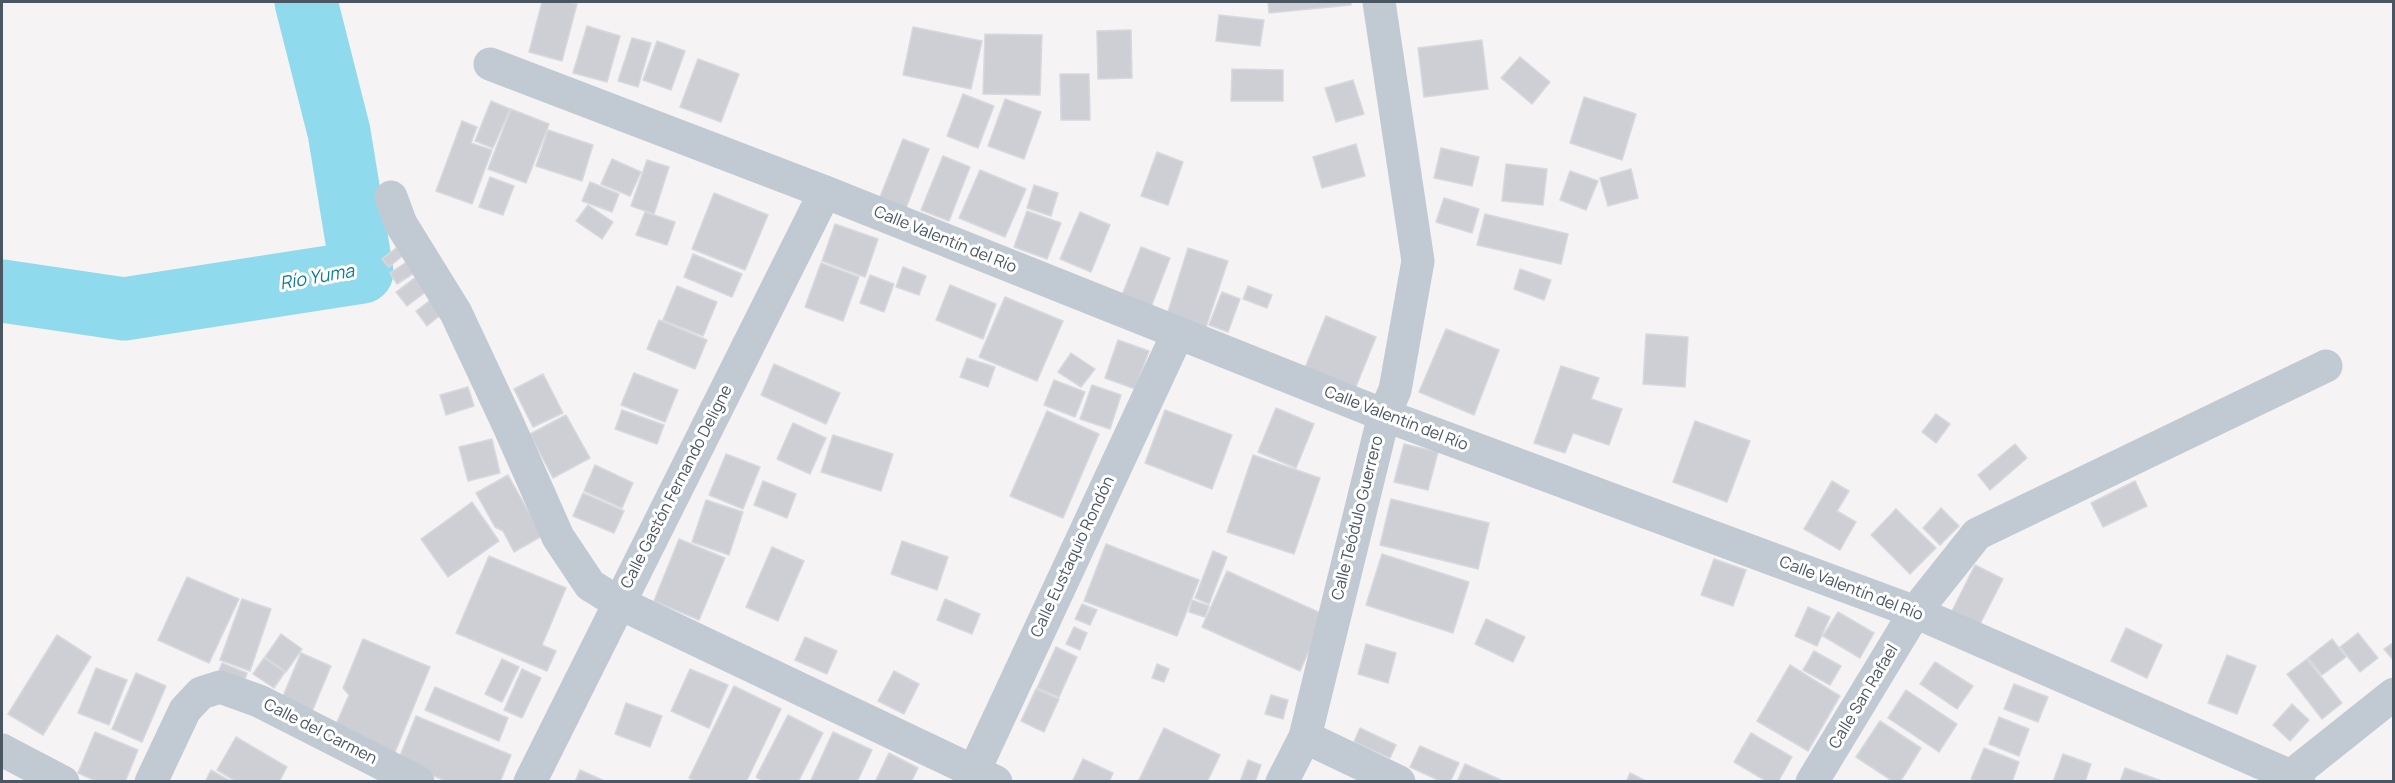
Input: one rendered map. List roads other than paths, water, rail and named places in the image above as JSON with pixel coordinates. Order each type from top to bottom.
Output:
[{"type":"street","name":"Calle Teódulo Guerrero","points":[[1282,782],[1305,737],[1384,415],[1395,390],[1418,261],[1379,2]]},
{"type":"street","name":"Calle Valentín del Río","points":[[490,64],[825,192],[1384,415],[1915,612],[2293,780]]},
{"type":"street","name":"Calle Gastón Fernando Deligne","points":[[530,782],[825,192]]},
{"type":"street","points":[[391,197],[401,224],[456,313],[558,537],[590,585],[619,603],[980,778]]},
{"type":"street","name":"Calle Eustaquio Rondón","points":[[980,778],[1178,333]]},
{"type":"street","name":"Calle San Rafael","points":[[1812,782],[1915,612],[1977,534],[2326,366]]},
{"type":"street","name":"Calle del Carmen","points":[[151,782],[185,710],[201,693],[220,687],[259,700],[418,782]]},
{"type":"street","points":[[2293,780],[2394,693]]},
{"type":"street","points":[[1305,737],[1399,782]]},
{"type":"street","points":[[2,750],[63,782]]},
{"type":"waterway","name":"Río Yuma","points":[[2,291],[124,309],[362,272],[339,132],[306,2]]}]
